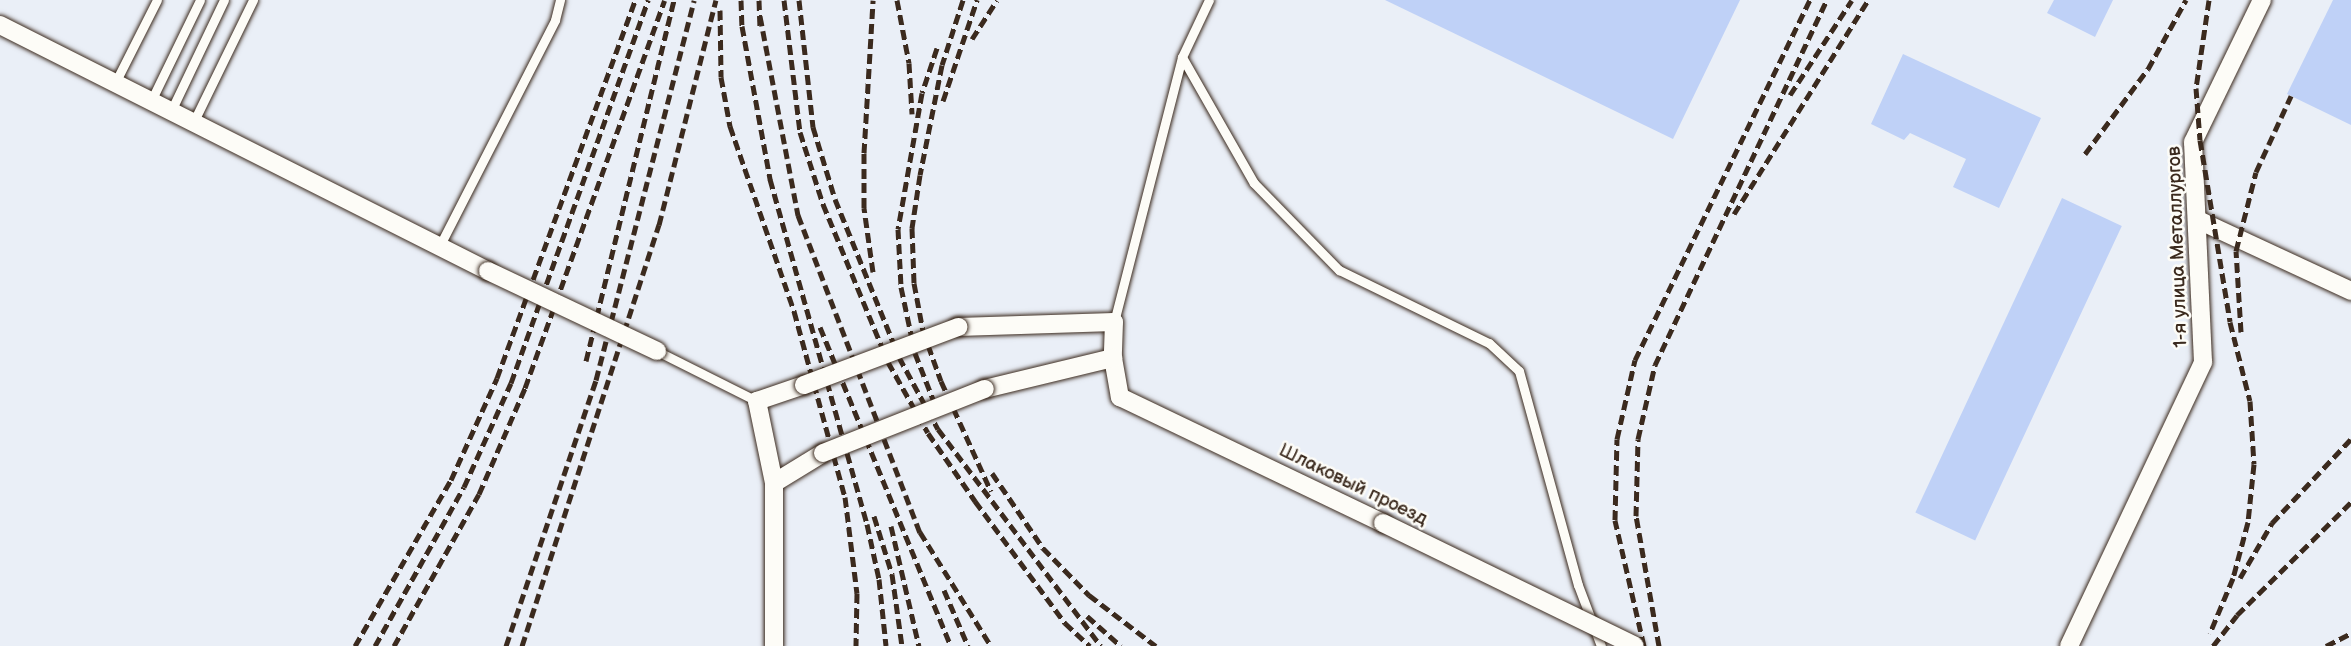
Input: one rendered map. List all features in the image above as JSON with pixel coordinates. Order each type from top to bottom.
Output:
[{"type":"street","name":"1-я улица Металлургов","points":[[2069,646],[2203,362],[2193,142],[2262,0]]},
{"type":"street","points":[[0,25],[439,247],[657,351]]},
{"type":"street","points":[[2198,220],[2351,291]]},
{"type":"street","points":[[774,646],[774,483],[757,401],[804,386],[958,327],[1114,322]]},
{"type":"street","name":"Шлаковый проезд","points":[[1114,322],[1113,358],[1120,397],[1635,646]]},
{"type":"street","points":[[774,483],[823,453],[985,389],[1113,358]]},
{"type":"lane","points":[[115,83],[157,0]]},
{"type":"lane","points":[[151,102],[200,0]]},
{"type":"lane","points":[[172,111],[225,0]]},
{"type":"lane","points":[[193,122],[253,0]]},
{"type":"lane","points":[[439,247],[555,20],[560,0]]},
{"type":"lane","points":[[1114,322],[1182,57],[1209,0]]},
{"type":"lane","points":[[1182,57],[1254,183],[1339,270],[1489,343],[1519,371],[1578,585],[1601,646]]},
{"type":"lane","points":[[657,351],[757,401]]},
{"type":"shaded area","points":[[0,0],[2351,0],[2351,646],[0,646]]},
{"type":"building","points":[[1385,0],[1740,0],[1673,139]]},
{"type":"building","points":[[2054,0],[2113,0],[2095,37],[2047,13]]},
{"type":"building","points":[[2333,0],[2351,0],[2351,125],[2287,94]]},
{"type":"building","points":[[1903,54],[2041,118],[1999,208],[1953,187],[1966,159],[1910,133],[1904,140],[1871,124]]},
{"type":"building","points":[[2062,198],[2122,226],[1975,540],[1915,512]]},
{"type":"railway","points":[[355,646],[451,480],[497,378],[635,0]]},
{"type":"railway","points":[[375,646],[464,487],[511,383],[648,0]]},
{"type":"railway","points":[[394,646],[479,494],[525,388],[665,0]]},
{"type":"railway","points":[[586,361],[674,0]]},
{"type":"railway","points":[[506,646],[596,380],[694,0]]},
{"type":"railway","points":[[522,646],[659,225],[716,0]]},
{"type":"railway","points":[[741,0],[742,26],[770,179],[867,524],[879,579],[886,646]]},
{"type":"railway","points":[[759,0],[760,26]]},
{"type":"railway","points":[[784,0],[800,132],[823,204],[888,362],[928,433],[975,501],[1065,623],[1090,646]]},
{"type":"railway","points":[[799,0],[813,127],[835,199],[899,357],[938,429],[1101,646]]},
{"type":"railway","points":[[873,0],[864,153],[864,208],[873,272]]},
{"type":"railway","points":[[897,0],[909,63],[912,114]]},
{"type":"railway","points":[[963,0],[942,65],[920,175],[912,228],[914,283],[923,331],[941,381],[991,491]]},
{"type":"railway","points":[[943,101],[977,0]]},
{"type":"railway","points":[[972,39],[997,0]]},
{"type":"railway","points":[[1644,646],[1615,520],[1617,439],[1635,360],[1810,0]]},
{"type":"railway","points":[[1659,646],[1636,516],[1638,439],[1655,365],[1827,0]]},
{"type":"railway","points":[[1790,95],[1852,0]]},
{"type":"railway","points":[[1734,214],[1868,0]]},
{"type":"railway","points":[[2085,154],[2148,69],[2186,0]]},
{"type":"railway","points":[[2209,0],[2196,88],[2200,140],[2230,322],[2250,401],[2254,464],[2248,522],[2233,578],[2210,633]]},
{"type":"railway","points":[[720,10],[721,77],[730,126],[794,311],[845,497],[857,593],[856,646]]},
{"type":"railway","points":[[760,16],[798,215],[920,532],[991,646]]},
{"type":"railway","points":[[937,48],[922,93],[898,229],[901,287],[915,353],[938,412]]},
{"type":"railway","points":[[2241,332],[2236,251],[2256,172],[2291,96]]},
{"type":"railway","points":[[820,327],[951,646]]},
{"type":"railway","points":[[2240,578],[2272,523],[2351,439]]},
{"type":"railway","points":[[992,473],[1043,548],[1089,595],[1156,646]]},
{"type":"railway","points":[[2213,646],[2237,615],[2351,502]]},
{"type":"railway","points":[[874,516],[892,574],[902,646]]},
{"type":"railway","points":[[891,526],[919,646]]},
{"type":"railway","points":[[944,590],[968,646]]},
{"type":"railway","points":[[1087,616],[1121,646]]},
{"type":"railway","points":[[2326,646],[2351,633]]}]
